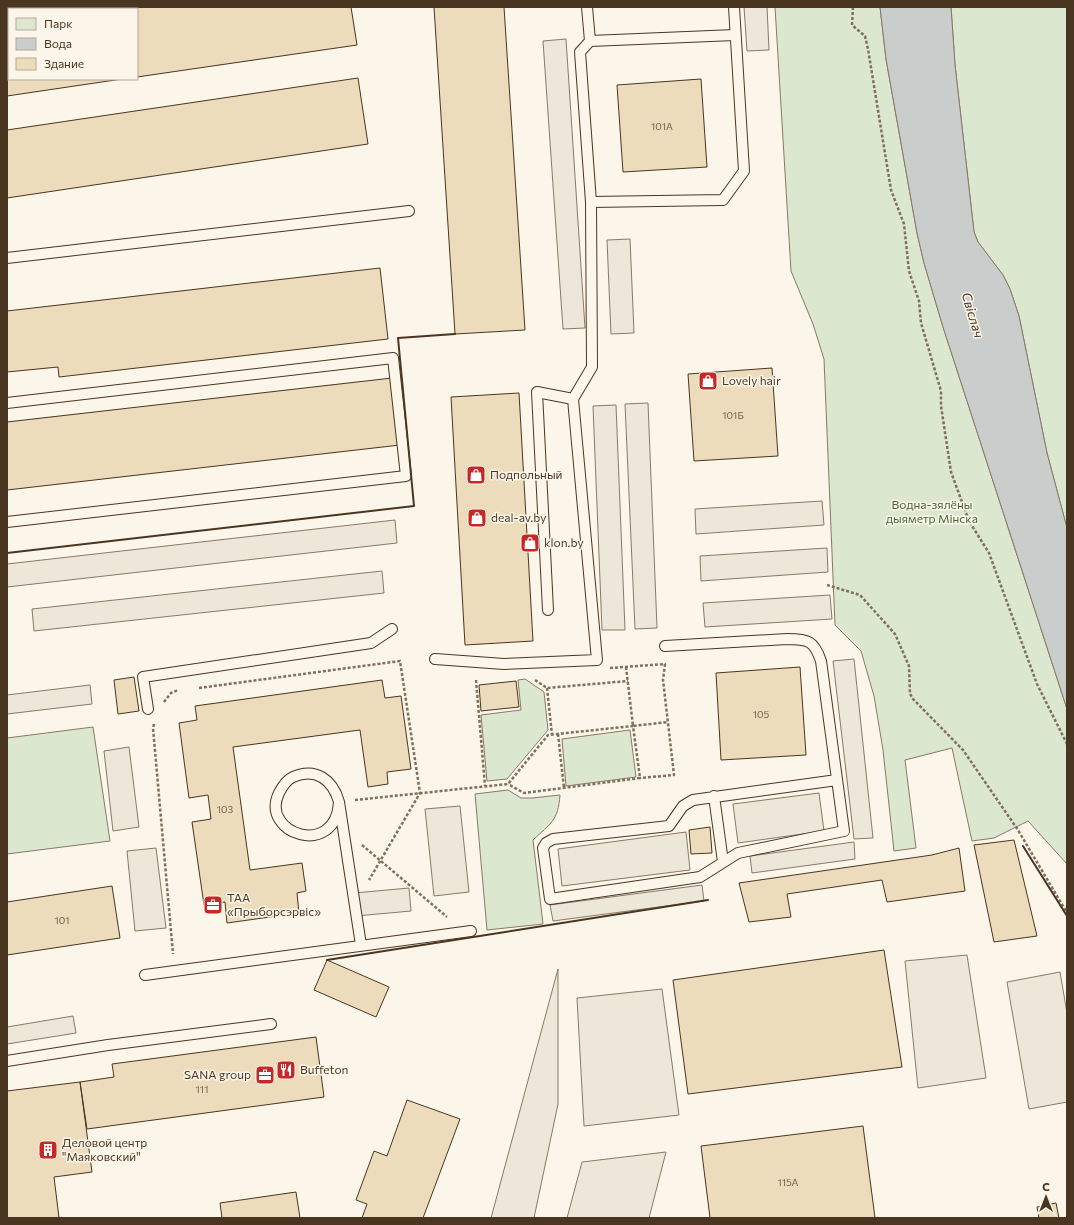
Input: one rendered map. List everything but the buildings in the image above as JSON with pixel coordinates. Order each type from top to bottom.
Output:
[{"type":"lane","points":[[587,7],[590,41]]},
{"type":"lane","points":[[591,202],[723,200],[744,171],[734,7]]},
{"type":"lane","points":[[435,659],[504,664],[597,660],[573,399],[592,367],[591,202],[580,52],[590,41],[735,35]]},
{"type":"lane","points":[[7,258],[409,211]]},
{"type":"lane","points":[[7,403],[393,358],[406,476],[7,522]]},
{"type":"lane","points":[[548,610],[537,392],[573,399]]},
{"type":"lane","points":[[148,710],[143,677],[371,643],[392,629]]},
{"type":"lane","points":[[665,646],[799,639],[810,642],[817,649],[822,661],[844,831],[738,852],[700,877],[550,899],[543,848],[546,843],[553,839],[669,826],[683,806],[693,800],[837,780]]},
{"type":"lane","points":[[339,802],[339,811],[334,822],[327,830],[309,836],[300,835],[284,826],[278,816],[276,808],[277,797],[283,785],[292,777],[306,774],[316,775],[325,778],[332,785],[339,802],[361,946]]},
{"type":"lane","points":[[714,796],[723,862]]},
{"type":"lane","points":[[145,975],[468,932]]},
{"type":"lane","points":[[7,1061],[108,1045],[271,1024]]},
{"type":"path","points":[[853,7],[852,25],[865,36],[868,49],[890,190],[904,224],[909,271],[919,301],[921,323],[941,391],[941,406],[951,472],[969,521],[990,553],[1037,684],[1067,744]]},
{"type":"path","points":[[827,585],[860,595],[895,634],[908,666],[910,694],[913,700],[963,750],[1018,830],[1067,913]]},
{"type":"path","points":[[192,689],[400,661],[420,793],[355,904]]},
{"type":"path","points":[[339,802],[508,784],[524,793],[674,775],[663,680],[665,664],[603,669]]},
{"type":"path","points":[[626,667],[640,778]]},
{"type":"path","points":[[532,678],[547,688],[628,681]]},
{"type":"path","points":[[482,679],[475,680],[485,786]]},
{"type":"path","points":[[547,688],[552,734]]},
{"type":"path","points":[[162,706],[171,693],[184,690]]},
{"type":"path","points":[[508,784],[548,735],[668,722]]},
{"type":"path","points":[[154,723],[153,728],[174,971]]},
{"type":"path","points":[[558,734],[564,788]]},
{"type":"path","points":[[343,829],[468,932]]},
{"type":"green space","name":"Водна-зялёны дыяметр Мінска","points":[[775,7],[880,7],[886,59],[917,233],[924,263],[943,327],[1067,709],[1067,864],[1028,821],[994,838],[972,841],[952,748],[905,760],[916,848],[894,851],[883,750],[874,696],[861,651],[835,625],[824,359],[813,324],[791,271]]},
{"type":"green space","points":[[951,7],[1067,7],[1067,528],[1047,453],[1019,316],[1010,289],[1003,275],[978,242],[974,232],[955,65]]},
{"type":"green space","points":[[525,679],[544,692],[548,730],[507,779],[487,781],[481,715],[521,710],[518,680]]},
{"type":"green space","points":[[93,727],[110,841],[7,854],[7,738]]},
{"type":"green space","points":[[630,730],[636,777],[566,786],[562,739]]},
{"type":"green space","points":[[508,790],[521,798],[560,795],[557,811],[552,821],[533,840],[543,924],[487,930],[475,794]]},
{"type":"shaded area","points":[[744,7],[767,7],[769,50],[747,51]]},
{"type":"shaded area","points":[[566,39],[585,328],[563,329],[543,41]]},
{"type":"shaded area","points":[[630,239],[634,333],[611,334],[607,240]]},
{"type":"shaded area","points":[[648,403],[657,628],[635,629],[625,404]]},
{"type":"shaded area","points":[[616,405],[625,630],[602,630],[593,406]]},
{"type":"shaded area","points":[[822,501],[824,525],[696,534],[695,509]]},
{"type":"shaded area","points":[[395,520],[397,543],[7,587],[7,564]]},
{"type":"shaded area","points":[[827,548],[828,572],[701,581],[700,556]]},
{"type":"shaded area","points":[[382,571],[384,593],[34,631],[32,609]]},
{"type":"shaded area","points":[[830,595],[832,619],[705,627],[703,603]]},
{"type":"shaded area","points":[[854,659],[873,838],[854,839],[833,661]]},
{"type":"shaded area","points":[[90,685],[92,704],[7,714],[7,695]]},
{"type":"shaded area","points":[[129,747],[139,827],[113,831],[104,751]]},
{"type":"shaded area","points":[[819,793],[824,831],[738,843],[733,804]]},
{"type":"shaded area","points":[[460,806],[469,892],[434,896],[425,809]]},
{"type":"shaded area","points":[[686,832],[690,870],[562,886],[558,849]]},
{"type":"shaded area","points":[[854,842],[855,859],[752,873],[750,856]]},
{"type":"shaded area","points":[[156,848],[166,928],[135,931],[127,851]]},
{"type":"shaded area","points":[[702,885],[704,901],[553,921],[550,905]]},
{"type":"shaded area","points":[[409,888],[411,911],[356,916],[354,893]]},
{"type":"shaded area","points":[[967,955],[986,1078],[918,1088],[905,961]]},
{"type":"shaded area","points":[[558,969],[558,1104],[534,1218],[491,1218]]},
{"type":"shaded area","points":[[1060,972],[1067,1013],[1067,1102],[1029,1109],[1007,982]]},
{"type":"shaded area","points":[[662,989],[679,1115],[584,1126],[577,998]]},
{"type":"shaded area","points":[[73,1016],[76,1033],[7,1044],[7,1027]]},
{"type":"shaded area","points":[[666,1152],[649,1218],[567,1218],[582,1162]]},
{"type":"water","name":"Свіслач","points":[[880,7],[951,7],[955,65],[974,232],[978,242],[1003,275],[1010,289],[1019,316],[1047,453],[1067,528],[1067,709],[943,327],[924,263],[917,233],[886,59]]},
{"type":"wall","points":[[7,553],[414,506],[398,338],[455,334]]},
{"type":"wall","points":[[1023,846],[1067,916]]},
{"type":"wall","points":[[327,960],[708,900]]},
{"type":"place","name":"Lovely hair","points":[[708,381]]},
{"type":"place","name":"Подпольный","points":[[476,475]]},
{"type":"place","name":"deal-av.by","points":[[477,518]]},
{"type":"place","name":"klon.by","points":[[530,543]]},
{"type":"place","name":"ТАА «Прыборсэрвіс»","points":[[213,905]]},
{"type":"place","name":"Buffeton","points":[[286,1070]]},
{"type":"place","name":"SANA group","points":[[265,1075]]},
{"type":"place","name":"Деловой центр \"Маяковский\"","points":[[48,1150]]}]
